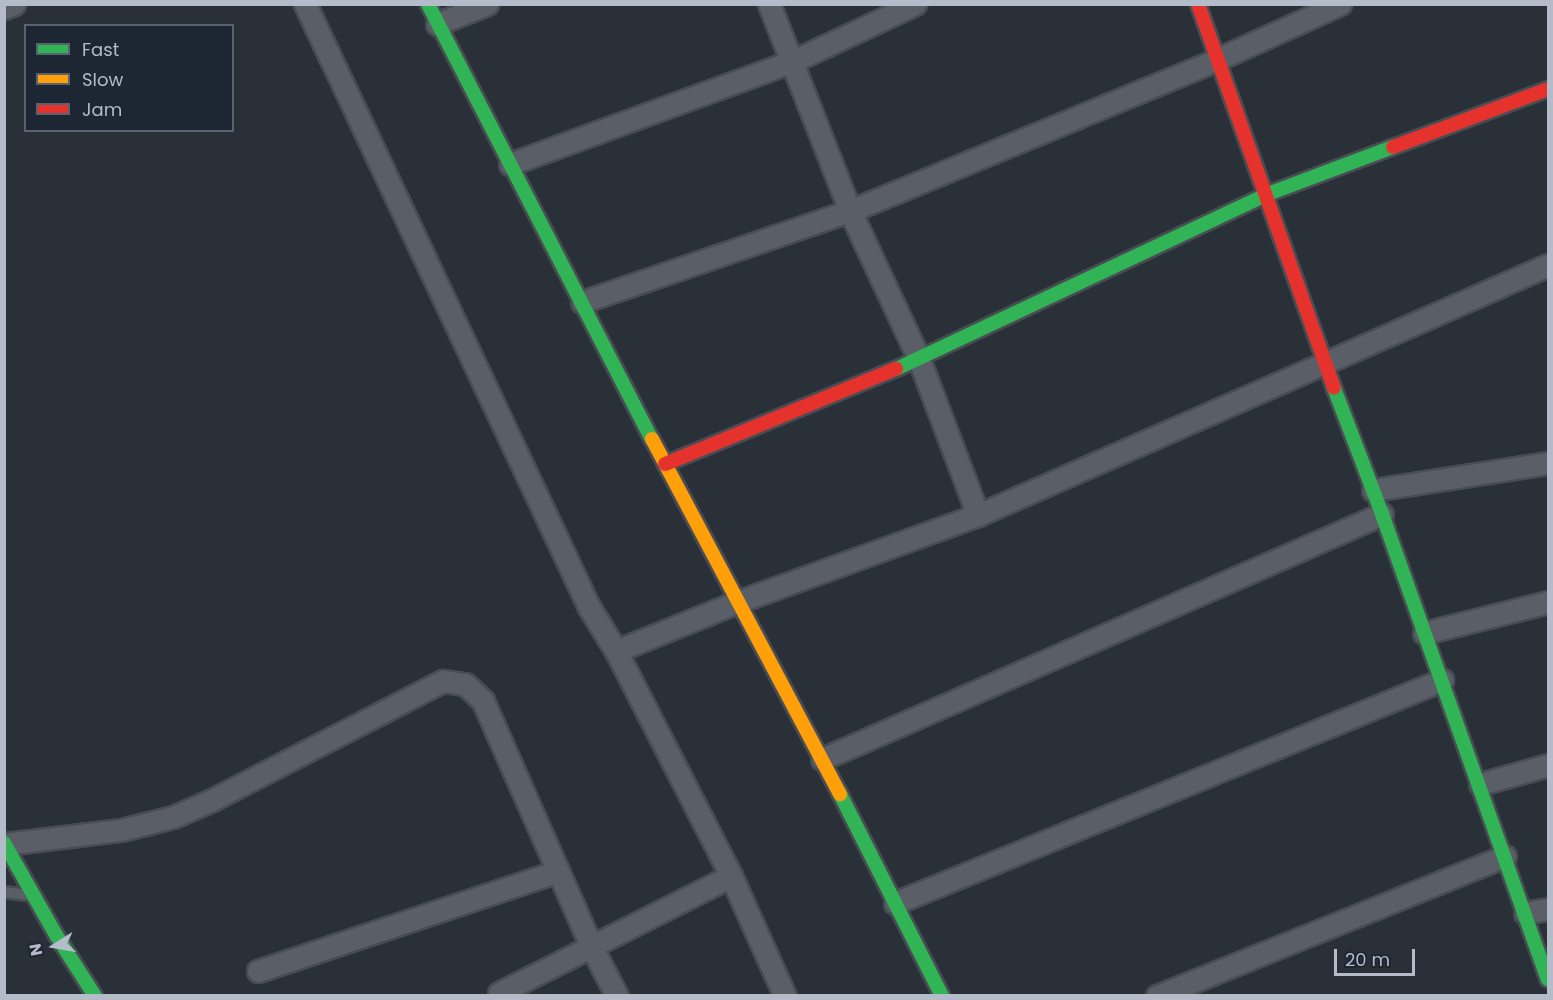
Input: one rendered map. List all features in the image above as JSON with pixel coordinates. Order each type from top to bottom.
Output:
[{"type":"street","points":[[4,8],[14,4]]},
{"type":"street","points":[[305,4],[588,607],[616,651],[731,876],[785,996]]},
{"type":"street","points":[[428,4],[665,464],[740,601],[822,759],[942,996]]},
{"type":"street","points":[[437,24],[487,4]]},
{"type":"street","points":[[769,4],[850,211],[919,359],[978,515]]},
{"type":"street","points":[[510,164],[791,62],[915,4]]},
{"type":"street","points":[[1198,4],[1324,363],[1382,514],[1548,979]]},
{"type":"street","points":[[582,302],[850,211],[1218,59],[1340,4]]},
{"type":"street","points":[[665,464],[919,359],[1265,195],[1548,88]]},
{"type":"street","points":[[616,651],[740,601],[978,515],[1548,266]]},
{"type":"street","points":[[1373,490],[1548,463]]},
{"type":"street","points":[[822,759],[1382,514]]},
{"type":"street","points":[[1425,633],[1548,602]]},
{"type":"street","points":[[895,903],[1442,680]]},
{"type":"street","points":[[95,996],[56,935],[5,844],[121,830],[173,816],[213,800],[443,681],[465,684],[483,701],[591,945],[617,996]]},
{"type":"street","points":[[1479,784],[1548,765]]},
{"type":"street","points":[[1157,996],[1206,987],[1505,856]]},
{"type":"street","points":[[258,971],[558,871]]},
{"type":"street","points":[[499,993],[731,876]]},
{"type":"street","points":[[1525,914],[1548,909]]},
{"type":"lane","points":[[4,892],[33,896]]},
{"type":"traffic: fast","points":[[428,4],[652,439]]},
{"type":"traffic: fast","points":[[896,369],[1265,195],[1393,147]]},
{"type":"traffic: fast","points":[[1334,388],[1382,514],[1548,979]]},
{"type":"traffic: fast","points":[[840,794],[942,996]]},
{"type":"traffic: fast","points":[[4,843],[56,935],[95,996]]},
{"type":"traffic: slow","points":[[652,439],[840,794]]},
{"type":"traffic: jam","points":[[1198,4],[1334,388]]},
{"type":"traffic: jam","points":[[1393,147],[1548,89]]},
{"type":"traffic: jam","points":[[665,464],[896,369]]}]
